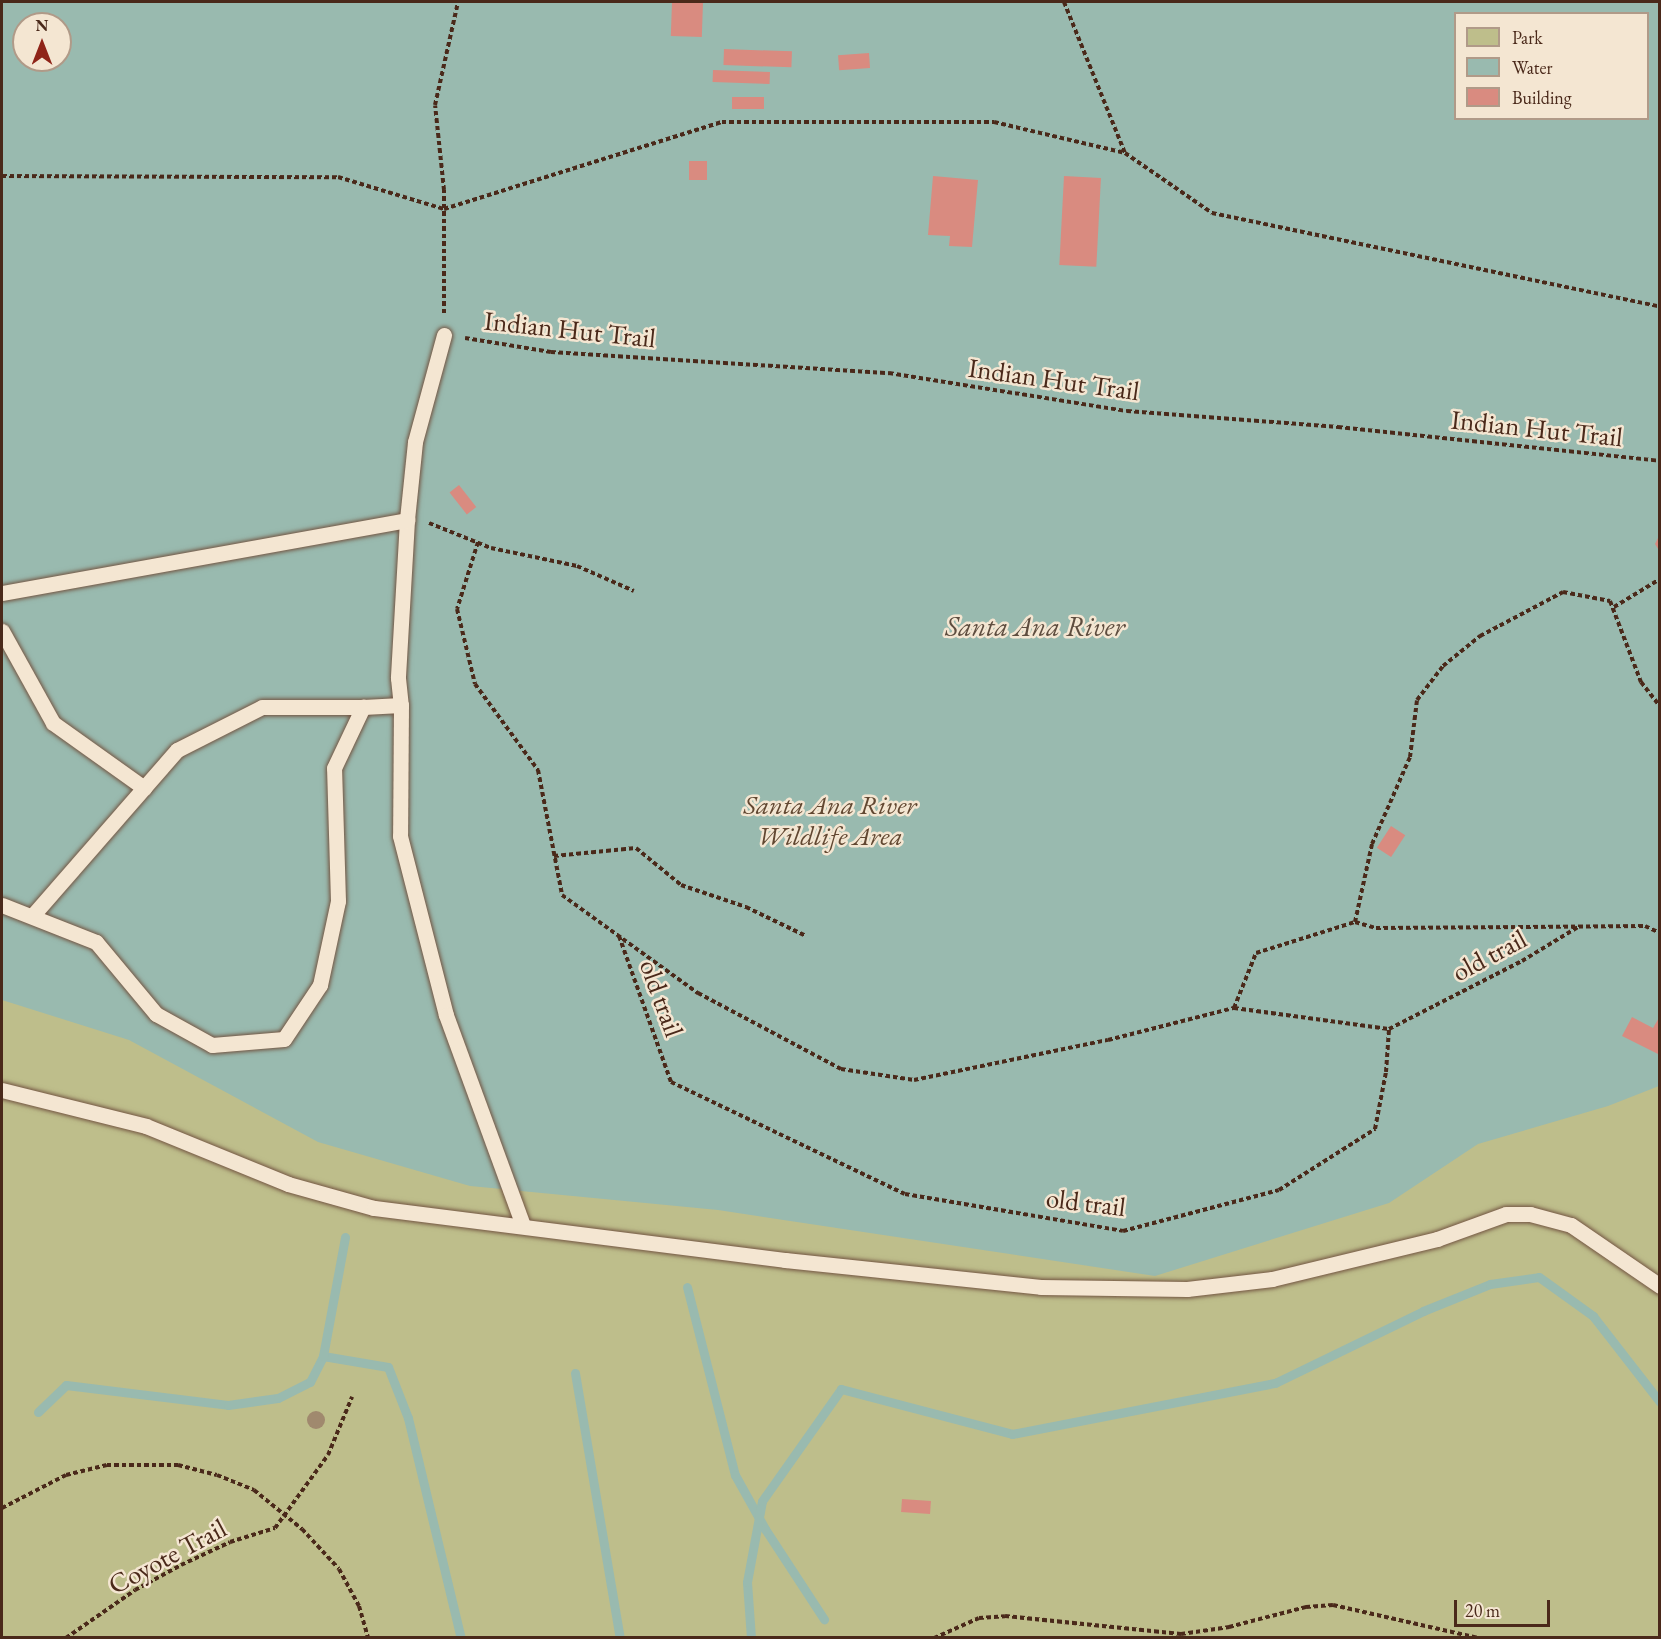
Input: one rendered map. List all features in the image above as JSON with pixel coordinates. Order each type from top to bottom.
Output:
[{"type":"lane","points":[[444,335],[415,442],[407,520],[398,678],[401,705],[400,836],[446,1016],[523,1225]]},
{"type":"lane","points":[[2,593],[407,520]]},
{"type":"lane","points":[[2,631],[53,723],[144,788]]},
{"type":"lane","points":[[33,915],[177,750],[262,707],[401,705]]},
{"type":"lane","points":[[2,905],[33,915],[96,942],[156,1014],[212,1044],[284,1039],[320,985],[338,901],[334,768],[363,707]]},
{"type":"lane","points":[[2,1090],[146,1126],[288,1184],[374,1208],[523,1225],[785,1260],[1041,1287],[1126,1291],[1272,1279],[1437,1239],[1506,1214],[1530,1214],[1571,1225],[1659,1286]]},
{"type":"path","points":[[444,335],[444,209],[435,105],[458,2]]},
{"type":"path","points":[[1064,2],[1125,153]]},
{"type":"path","points":[[2,176],[338,177],[444,209],[722,122],[994,122],[1125,153],[1212,213],[1659,307]]},
{"type":"path","name":"Indian Hut Trail","points":[[444,335],[551,352],[889,373],[1127,411],[1338,427],[1659,460]]},
{"type":"path","points":[[407,520],[439,524],[491,548],[577,566],[634,591]]},
{"type":"path","points":[[478,542],[457,609],[475,684],[538,770],[562,895],[698,993],[841,1069],[914,1080],[1108,1040],[1234,1008],[1389,1029]]},
{"type":"path","points":[[1614,607],[1659,579]]},
{"type":"path","points":[[1355,922],[1372,844],[1410,757],[1417,700],[1443,666],[1480,636],[1563,592],[1610,601],[1641,682],[1659,706]]},
{"type":"path","points":[[554,856],[636,848],[681,885],[746,907],[806,936]]},
{"type":"path","points":[[1234,1008],[1256,953],[1355,922],[1376,928],[1645,926],[1659,933]]},
{"type":"path","name":"old trail","points":[[618,936],[671,1082],[905,1194],[1123,1231],[1279,1190],[1375,1129],[1386,1072],[1389,1029],[1522,961],[1578,927]]},
{"type":"path","name":"Coyote Trail","points":[[66,1638],[135,1590],[180,1565],[230,1542],[275,1528],[328,1455],[352,1396]]},
{"type":"path","points":[[2,1509],[66,1475],[107,1465],[178,1465],[254,1490],[286,1513],[339,1569],[359,1606],[368,1638]]},
{"type":"path","points":[[934,1638],[979,1618],[1005,1616],[1181,1634],[1229,1627],[1306,1607],[1333,1605],[1478,1638]]},
{"type":"path","points":[[1181,1634],[1188,1638]]},
{"type":"green space","name":"Santa Ana River","points":[[2,2],[1659,2],[1659,1637],[2,1638]]},
{"type":"water","name":"Santa Ana River","points":[[2,2],[1659,2],[1659,1086],[1608,1106],[1478,1144],[1389,1203],[1155,1276],[718,1210],[470,1186],[318,1142],[129,1040],[2,1000]]},
{"type":"building","points":[[672,2],[703,3],[702,37],[671,36]]},
{"type":"building","points":[[724,49],[792,51],[791,67],[723,65]]},
{"type":"building","points":[[869,53],[870,68],[839,70],[838,55]]},
{"type":"building","points":[[713,70],[770,72],[770,84],[713,82]]},
{"type":"building","points":[[732,97],[764,97],[764,109],[732,109]]},
{"type":"building","points":[[689,161],[707,161],[707,180],[689,180]]},
{"type":"building","points":[[933,176],[978,180],[972,247],[949,246],[950,236],[928,235]]},
{"type":"building","points":[[1064,176],[1101,178],[1096,267],[1059,265]]},
{"type":"building","points":[[459,485],[476,507],[467,514],[450,492]]},
{"type":"building","points":[[1660,534],[1660,552],[1655,544]]},
{"type":"building","points":[[1391,826],[1405,835],[1391,857],[1377,848]]},
{"type":"building","points":[[1660,1016],[1660,1055],[1622,1036],[1632,1017],[1653,1028]]},
{"type":"building","points":[[902,1499],[931,1501],[930,1514],[901,1512]]},
{"type":"waterway","points":[[38,1412],[66,1385],[228,1405],[278,1398],[310,1382],[323,1356],[345,1237]]},
{"type":"waterway","points":[[751,1638],[747,1582],[762,1501],[841,1389],[1012,1434],[1275,1383],[1423,1311],[1490,1284],[1539,1277],[1593,1316],[1660,1402]]},
{"type":"waterway","points":[[687,1287],[735,1475],[765,1529],[824,1619]]},
{"type":"waterway","points":[[323,1356],[388,1367],[408,1418],[461,1638]]},
{"type":"waterway","points":[[575,1373],[620,1638]]},
{"type":"park label","name":"Santa Ana River Wildlife Area","points":[[830,820]]}]
